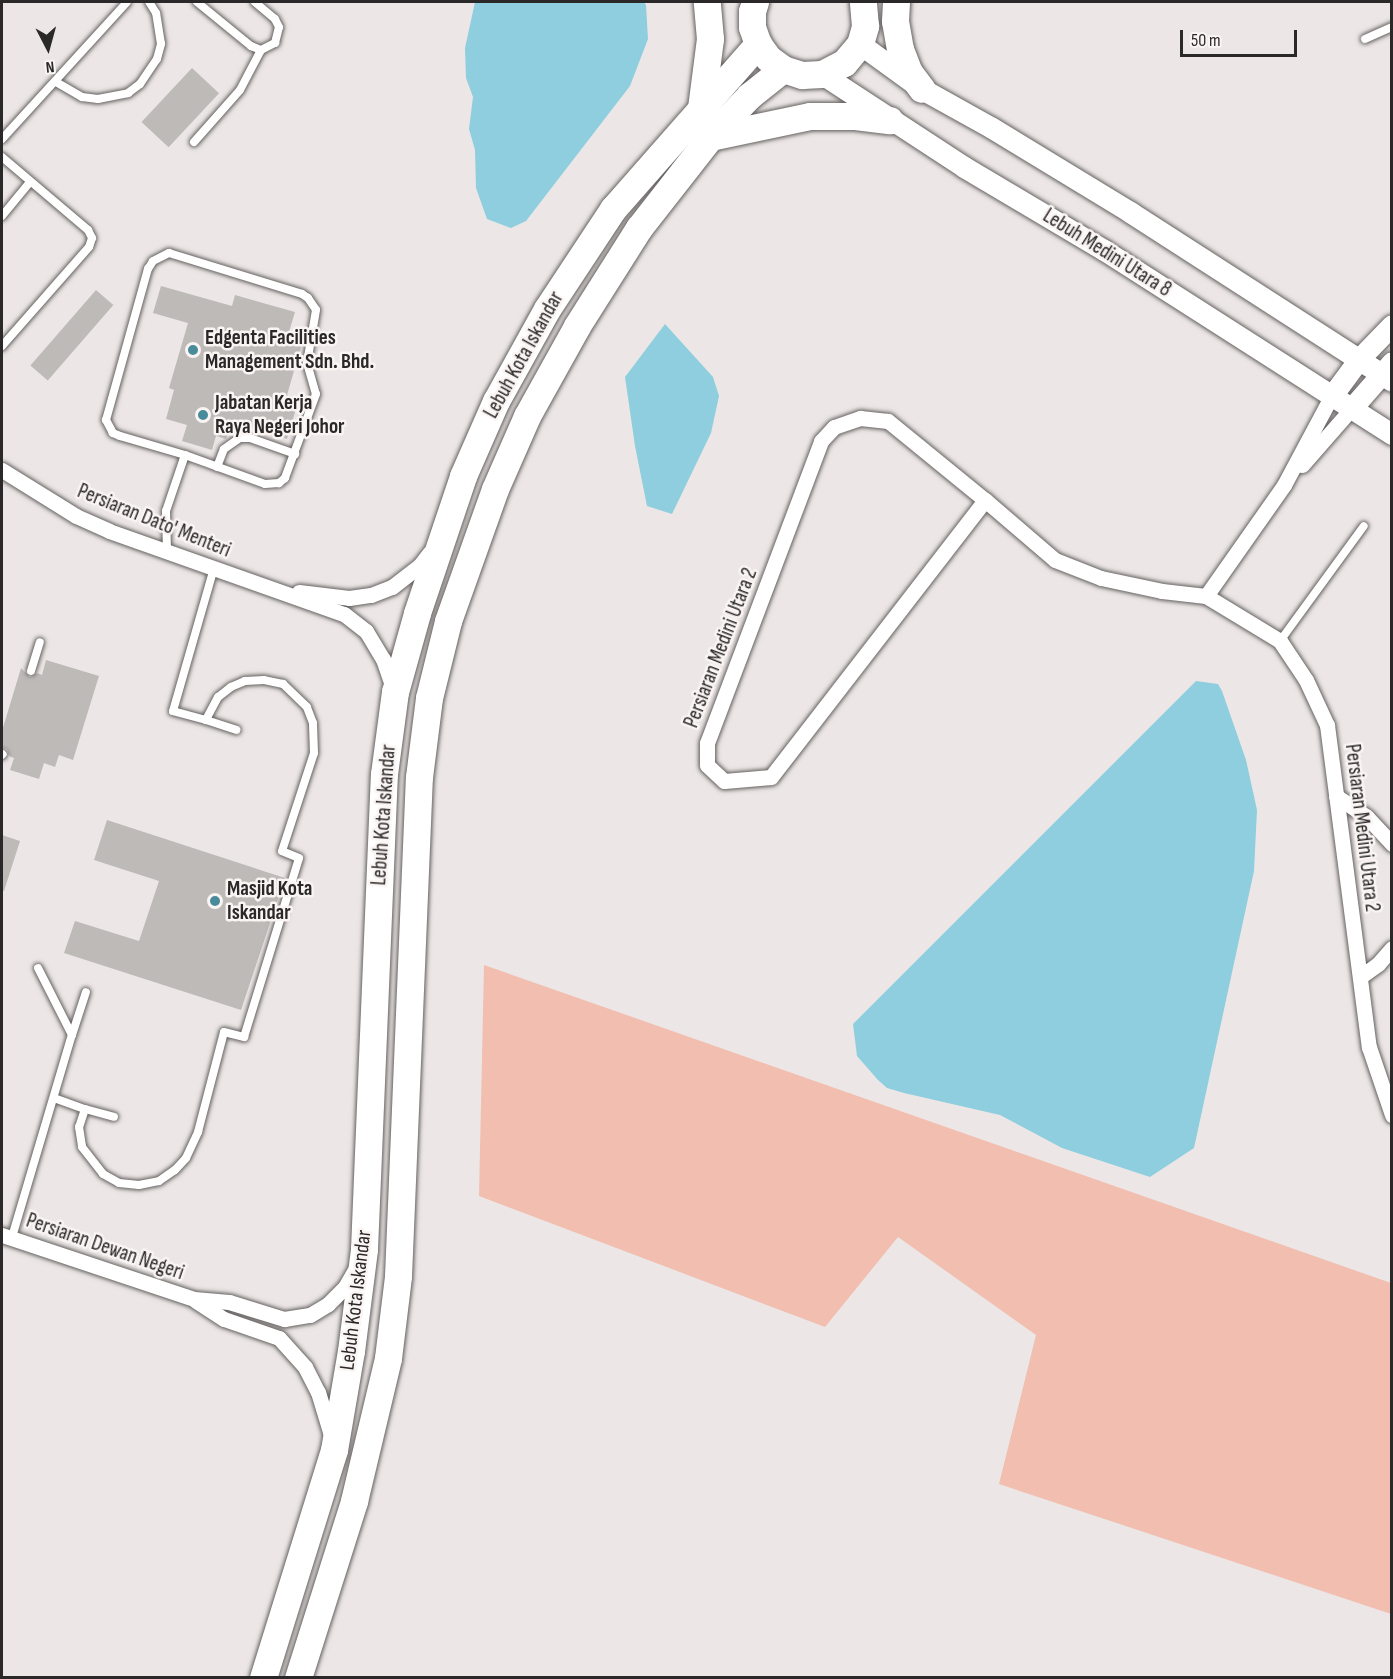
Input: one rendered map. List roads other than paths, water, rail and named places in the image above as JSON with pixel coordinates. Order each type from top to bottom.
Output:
[{"type":"highway","points":[[701,108],[710,39],[707,2]]},
{"type":"highway","points":[[896,2],[895,21],[900,49],[909,72],[922,89]]},
{"type":"highway","points":[[751,5],[752,27],[758,44],[768,58],[783,69],[802,75],[822,74],[844,63],[860,44],[865,26],[865,4]]},
{"type":"highway","name":"Lebuh Kota Iskandar","points":[[263,1677],[334,1450],[351,1352],[364,1249],[384,774],[394,692],[417,613],[463,476],[496,400],[547,309],[613,209],[758,44]]},
{"type":"highway","name":"Lebuh Kota Iskandar","points":[[298,1677],[354,1500],[388,1358],[398,1276],[419,777],[429,698],[448,621],[495,489],[527,416],[577,326],[639,228],[710,137],[749,96],[783,69]]},
{"type":"highway","points":[[710,137],[810,116],[855,116],[890,120]]},
{"type":"street","points":[[860,44],[922,89],[992,128],[1130,212],[1359,359],[1388,372],[1351,409],[1284,485],[1206,596]]},
{"type":"street","name":"Lebuh Medini Utara 8","points":[[822,74],[964,167],[1114,257],[1331,398],[1392,434]]},
{"type":"street","points":[[1284,485],[1331,398],[1359,359],[1392,325]]},
{"type":"street","name":"Persiaran Medini Utara 2","points":[[985,500],[771,777],[724,781],[707,765],[707,743],[821,441],[834,427],[861,418],[888,421],[985,500],[1055,560],[1101,578],[1162,591],[1206,596],[1280,641],[1306,680],[1327,725],[1369,1047],[1390,1107]]},
{"type":"street","name":"Persiaran Dato' Menteri","points":[[2,470],[76,516],[167,552],[344,614],[366,631],[383,659],[394,692]]},
{"type":"street","name":"Persiaran Dato' Menteri","points":[[264,587],[349,598],[371,595],[392,586],[420,566],[444,535]]},
{"type":"street","points":[[1336,796],[1367,817],[1390,837]]},
{"type":"street","points":[[1360,977],[1378,964],[1392,948]]},
{"type":"street","name":"Persiaran Dewan Negeri","points":[[7,1236],[194,1299],[229,1302],[284,1319],[310,1315],[328,1304],[345,1287],[364,1249]]},
{"type":"street","name":"Persiaran Dewan Negeri","points":[[194,1299],[224,1319],[279,1338],[305,1367],[318,1392],[334,1450]]},
{"type":"lane","points":[[2,139],[127,2]]},
{"type":"lane","points":[[56,82],[82,97],[98,99],[120,95],[140,84],[158,58],[161,44],[158,21],[149,2]]},
{"type":"lane","points":[[197,2],[251,46],[261,50]]},
{"type":"lane","points":[[194,142],[240,90],[261,50],[275,43],[279,27],[275,19],[255,2]]},
{"type":"lane","points":[[1365,39],[1392,27]]},
{"type":"lane","points":[[2,157],[88,230],[91,243],[2,346]]},
{"type":"lane","points":[[2,216],[30,182]]},
{"type":"lane","points":[[169,253],[302,294],[313,303],[315,318],[307,373],[316,394],[285,478],[272,484],[185,455],[113,433],[106,420],[148,269],[153,261],[169,253]]},
{"type":"lane","points":[[217,467],[224,449],[230,442],[240,438],[250,438],[295,454]]},
{"type":"lane","points":[[167,552],[166,510],[185,455]]},
{"type":"lane","points":[[1280,641],[1364,526]]},
{"type":"lane","points":[[214,568],[173,711],[236,730]]},
{"type":"lane","points":[[31,671],[40,642]]},
{"type":"lane","points":[[85,1109],[79,1127],[82,1147],[103,1174],[119,1183],[139,1185],[159,1181],[186,1158],[198,1132],[224,1032],[244,1037],[300,858],[282,851],[314,753],[313,723],[308,707],[283,684],[264,680],[245,681],[231,687],[218,697],[206,720]]},
{"type":"lane","points":[[38,968],[72,1035]]},
{"type":"lane","points":[[7,1236],[54,1098],[86,992]]},
{"type":"lane","points":[[54,1098],[114,1117]]},
{"type":"water","points":[[475,2],[644,2],[646,5],[648,39],[630,86],[526,221],[511,228],[487,219],[476,188],[475,150],[469,129],[473,97],[466,78],[465,48]]},
{"type":"water","points":[[665,324],[713,377],[719,396],[711,433],[672,514],[647,506],[625,377]]},
{"type":"water","points":[[1196,681],[1218,684],[1222,691],[1246,760],[1257,810],[1254,871],[1194,1148],[1150,1177],[1062,1148],[1000,1115],[887,1088],[857,1056],[853,1024]]},
{"type":"place","name":"Edgenta Facilities Management Sdn. Bhd.","points":[[193,350]]},
{"type":"place","name":"Jabatan Kerja Raya Negeri Johor","points":[[203,415]]},
{"type":"place","name":"Masjid Kota Iskandar","points":[[215,901]]}]
